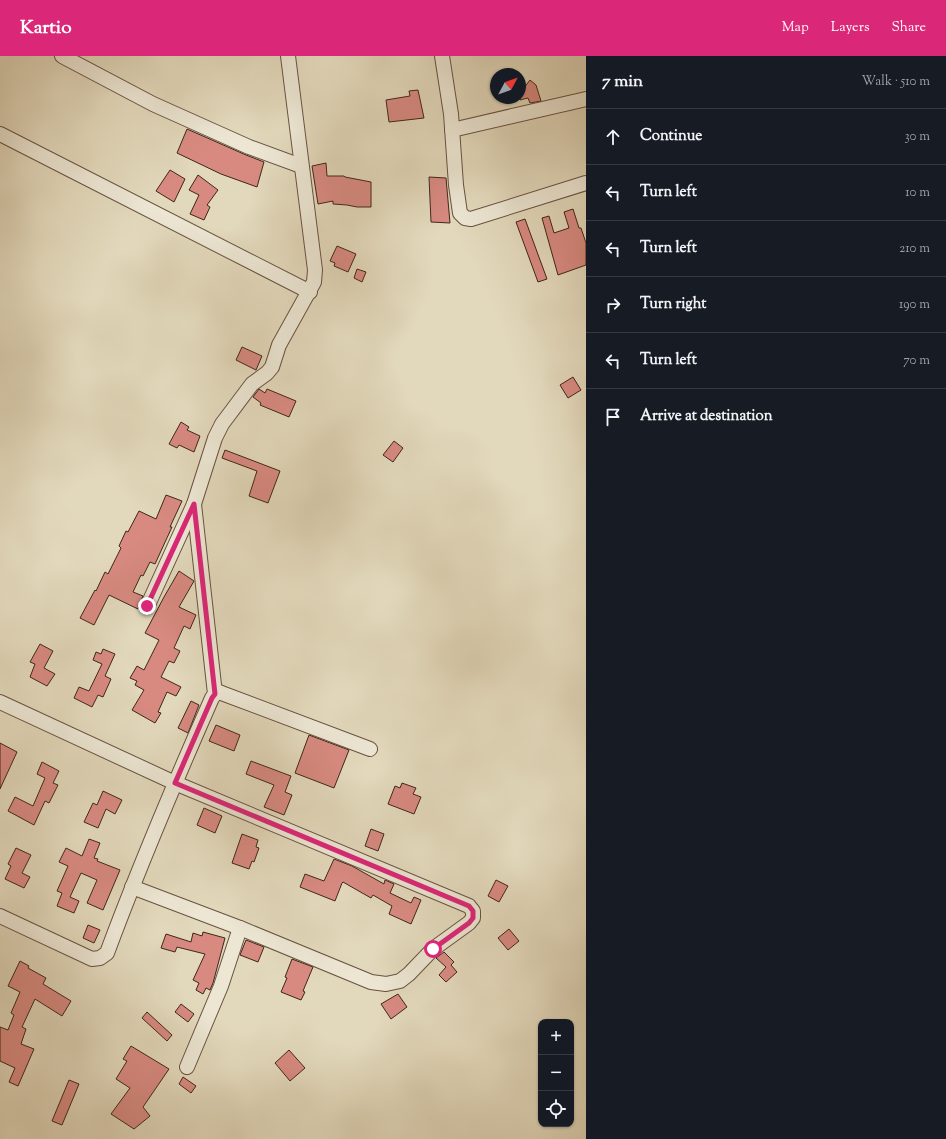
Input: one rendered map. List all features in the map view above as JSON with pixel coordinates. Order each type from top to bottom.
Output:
[{"type":"street","points":[[62,56],[153,104],[249,147],[301,166]]},
{"type":"street","points":[[147,606],[194,504],[215,438],[222,424],[252,384],[267,373],[272,367],[280,345],[310,292],[314,282],[315,270],[288,56]]},
{"type":"street","points":[[442,56],[451,114],[456,185],[460,213],[465,218],[471,219],[586,183]]},
{"type":"street","points":[[452,130],[586,100]]},
{"type":"street","points":[[0,134],[310,292]]},
{"type":"street","points":[[194,504],[215,694]]},
{"type":"street","points":[[0,916],[92,959],[100,958],[107,953],[132,887],[175,783],[215,694],[220,692],[370,749]]},
{"type":"street","points":[[0,702],[175,783],[469,906],[473,911],[473,918],[469,923],[433,949],[409,974],[400,981],[386,984],[371,982],[240,928],[132,887]]},
{"type":"street","points":[[187,1067],[221,986],[240,928]]},
{"type":"building","points":[[530,80],[536,85],[541,101],[530,103],[528,98],[526,98],[526,85]]},
{"type":"building","points":[[418,90],[424,118],[389,122],[386,100],[410,96],[409,91]]},
{"type":"building","points":[[187,129],[264,162],[257,187],[221,174],[177,153]]},
{"type":"building","points":[[326,163],[327,176],[344,176],[371,182],[371,207],[333,204],[333,201],[318,204],[312,166]]},
{"type":"building","points":[[170,170],[185,179],[174,202],[156,191]]},
{"type":"building","points":[[198,175],[218,190],[207,205],[210,207],[204,220],[190,214],[199,195],[189,190]]},
{"type":"building","points":[[429,177],[446,178],[450,223],[431,222]]},
{"type":"building","points":[[573,209],[586,243],[586,265],[558,275],[542,218],[549,216],[554,233],[569,228],[564,212]]},
{"type":"building","points":[[525,219],[547,279],[538,282],[516,222]]},
{"type":"building","points":[[337,246],[356,254],[348,272],[334,266],[335,263],[330,261]]},
{"type":"building","points":[[357,269],[366,272],[362,282],[354,278]]},
{"type":"building","points":[[242,347],[262,356],[256,370],[236,360]]},
{"type":"building","points":[[573,377],[581,390],[568,398],[560,385]]},
{"type":"building","points":[[259,389],[265,393],[267,389],[296,401],[289,417],[260,405],[261,403],[253,397]]},
{"type":"building","points":[[181,422],[189,427],[187,430],[200,436],[194,452],[179,445],[177,448],[169,444]]},
{"type":"building","points":[[394,441],[403,448],[393,462],[383,455]]},
{"type":"building","points":[[225,450],[280,471],[268,503],[249,496],[257,471],[222,458]]},
{"type":"building","points":[[166,495],[182,501],[155,564],[150,562],[143,576],[141,575],[133,592],[143,596],[138,609],[109,595],[94,625],[80,618],[105,572],[108,574],[121,548],[119,546],[126,531],[128,532],[139,511],[156,519]]},
{"type":"building","points":[[179,571],[194,581],[179,607],[196,615],[190,629],[184,626],[174,648],[180,651],[174,663],[169,661],[161,677],[181,687],[176,696],[167,692],[158,712],[161,713],[155,723],[132,710],[144,690],[135,685],[137,681],[130,678],[137,666],[144,670],[159,640],[145,633]]},
{"type":"building","points":[[40,644],[53,651],[44,668],[55,674],[47,686],[30,677],[35,664],[30,662]]},
{"type":"building","points":[[103,649],[115,654],[105,676],[111,679],[103,697],[98,695],[92,707],[74,698],[79,687],[89,691],[102,664],[93,660],[96,652],[101,654]]},
{"type":"building","points":[[191,701],[199,705],[188,733],[178,728]]},
{"type":"building","points":[[216,725],[240,735],[234,751],[209,741]]},
{"type":"building","points":[[309,735],[349,750],[334,788],[295,773]]},
{"type":"building","points":[[0,743],[17,752],[0,789]]},
{"type":"building","points":[[251,761],[291,776],[285,792],[292,795],[284,815],[264,807],[274,785],[246,774]]},
{"type":"building","points":[[42,762],[59,771],[53,783],[58,785],[49,803],[45,801],[34,825],[8,811],[15,797],[33,806],[45,778],[37,774]]},
{"type":"building","points":[[402,783],[416,788],[413,794],[421,797],[414,814],[388,804],[395,786],[400,788]]},
{"type":"building","points":[[103,791],[122,800],[115,814],[106,809],[98,828],[84,822],[93,803],[97,805]]},
{"type":"building","points":[[204,808],[222,816],[215,833],[197,825]]},
{"type":"building","points":[[371,829],[384,834],[378,851],[365,846]]},
{"type":"building","points":[[242,834],[258,840],[256,847],[259,848],[254,862],[252,861],[249,869],[232,863]]},
{"type":"building","points":[[89,839],[100,843],[94,858],[98,859],[97,861],[120,870],[103,910],[87,903],[97,880],[81,873],[70,897],[79,901],[74,913],[57,906],[62,893],[57,891],[68,866],[59,862],[66,848],[82,856]]},
{"type":"building","points":[[16,848],[31,855],[22,873],[30,877],[24,888],[5,879],[11,866],[8,864]]},
{"type":"building","points":[[334,859],[352,866],[384,884],[385,880],[394,884],[390,893],[411,903],[414,897],[421,900],[411,924],[389,914],[392,906],[373,895],[371,898],[343,882],[335,901],[300,887],[305,874],[324,881]]},
{"type":"building","points":[[496,880],[508,886],[499,902],[488,896]]},
{"type":"building","points":[[88,925],[100,930],[94,943],[83,938]]},
{"type":"building","points":[[509,929],[519,941],[508,950],[498,938]]},
{"type":"building","points":[[203,932],[225,938],[213,983],[210,990],[206,988],[203,994],[196,990],[199,983],[193,980],[205,954],[177,947],[175,952],[161,948],[166,934],[191,942],[193,933],[202,936]]},
{"type":"building","points":[[246,940],[264,947],[258,962],[240,955]]},
{"type":"building","points":[[444,952],[454,962],[451,965],[457,972],[446,982],[439,975],[446,967],[436,958]]},
{"type":"building","points":[[292,959],[313,967],[301,1000],[281,992],[287,978],[285,977]]},
{"type":"building","points":[[20,961],[29,966],[28,968],[46,978],[43,984],[71,1001],[62,1016],[35,999],[22,1027],[26,1029],[21,1044],[34,1049],[18,1086],[9,1082],[15,1068],[0,1061],[0,1027],[8,1030],[14,1015],[11,1013],[20,992],[8,986]]},
{"type":"building","points":[[398,994],[407,1007],[391,1019],[381,1004]]},
{"type":"building","points":[[181,1004],[194,1014],[188,1022],[175,1012]]},
{"type":"building","points":[[147,1012],[172,1035],[167,1041],[142,1018]]},
{"type":"building","points":[[131,1046],[169,1069],[143,1107],[150,1116],[134,1129],[111,1114],[130,1088],[116,1079],[127,1061],[123,1059]]},
{"type":"building","points":[[289,1050],[305,1068],[290,1081],[275,1063]]},
{"type":"building","points":[[183,1077],[196,1086],[191,1093],[179,1084]]},
{"type":"building","points":[[69,1080],[79,1084],[62,1125],[52,1121]]},
{"type":"route","points":[[147,606],[194,504],[215,694],[175,783],[469,906],[473,911],[473,918],[469,923],[433,949]]}]
